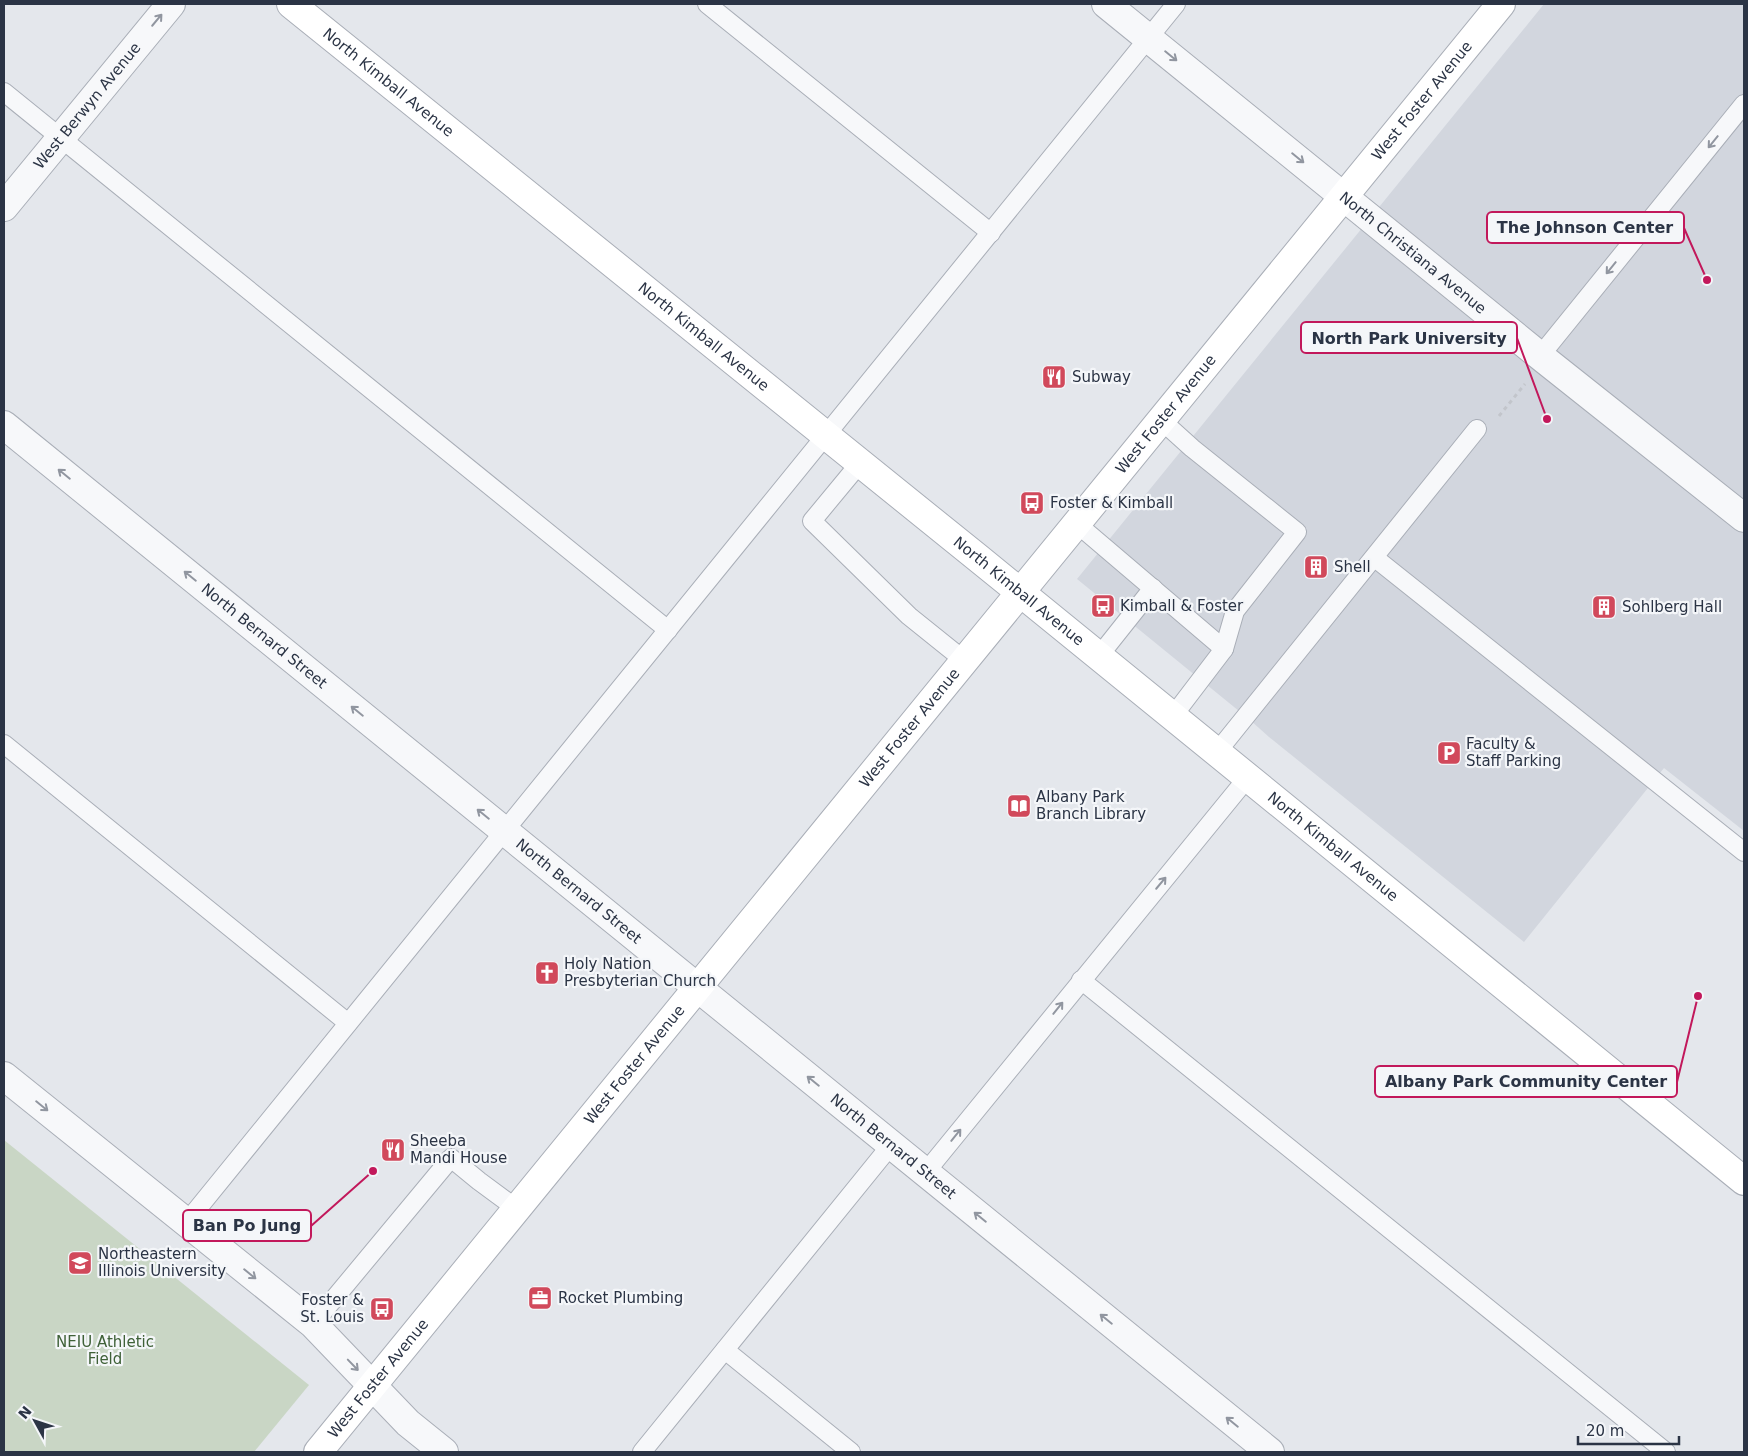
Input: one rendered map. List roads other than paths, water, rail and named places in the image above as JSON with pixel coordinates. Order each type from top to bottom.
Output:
[{"type":"street","name":"West Berwyn Avenue","points":[[4,207],[171,4]]},
{"type":"street","name":"North Kimball Avenue","points":[[291,4],[1021,592],[1744,1181]]},
{"type":"street","name":"North Christiana Avenue","points":[[1106,4],[1540,356],[1744,518]]},
{"type":"street","name":"West Foster Avenue","points":[[318,1452],[1501,4]]},
{"type":"street","name":"North Bernard Street","points":[[4,425],[1270,1452]]},
{"type":"street","points":[[4,1076],[313,1324],[408,1423],[444,1452]]},
{"type":"lane","points":[[707,4],[991,233]]},
{"type":"lane","points":[[186,1223],[1176,4]]},
{"type":"lane","points":[[4,92],[668,630]]},
{"type":"lane","points":[[1540,356],[1744,104]]},
{"type":"lane","points":[[1161,420],[1192,448],[1298,532],[1235,611],[1224,649],[1173,716]]},
{"type":"lane","points":[[1217,752],[1477,429]]},
{"type":"lane","points":[[860,462],[812,521],[909,616],[965,661]]},
{"type":"lane","points":[[1076,523],[1224,649]]},
{"type":"lane","points":[[1375,558],[1744,852]]},
{"type":"lane","points":[[1099,656],[1153,588]]},
{"type":"lane","points":[[4,744],[348,1023]]},
{"type":"lane","points":[[925,1172],[1248,777]]},
{"type":"lane","points":[[1081,980],[1666,1452]]},
{"type":"lane","points":[[642,1452],[891,1145]]},
{"type":"lane","points":[[313,1324],[451,1158],[517,1209]]},
{"type":"lane","points":[[725,1350],[851,1452]]},
{"type":"place","name":"The Johnson Center","points":[[1707,280]]},
{"type":"place","name":"Subway","points":[[1054,377]]},
{"type":"place","name":"North Park University","points":[[1547,419]]},
{"type":"place","name":"Foster & Kimball","points":[[1032,503]]},
{"type":"place","name":"Shell","points":[[1316,567]]},
{"type":"place","name":"Kimball & Foster","points":[[1103,606]]},
{"type":"place","name":"Sohlberg Hall","points":[[1604,607]]},
{"type":"place","name":"Faculty & Staff Parking","points":[[1449,753]]},
{"type":"place","name":"Albany Park Branch Library","points":[[1019,806]]},
{"type":"place","name":"Holy Nation Presbyterian Church","points":[[547,973]]},
{"type":"place","name":"Albany Park Community Center","points":[[1698,996]]},
{"type":"place","name":"Sheeba Mandi House","points":[[393,1150]]},
{"type":"place","name":"Ban Po Jung","points":[[373,1171]]},
{"type":"place","name":"Northeastern Illinois University","points":[[80,1263]]},
{"type":"place","name":"Rocket Plumbing","points":[[540,1298]]},
{"type":"place","name":"Foster & St. Louis","points":[[382,1309]]},
{"type":"park label","name":"NEIU Athletic Field","points":[[105,1350]]}]
